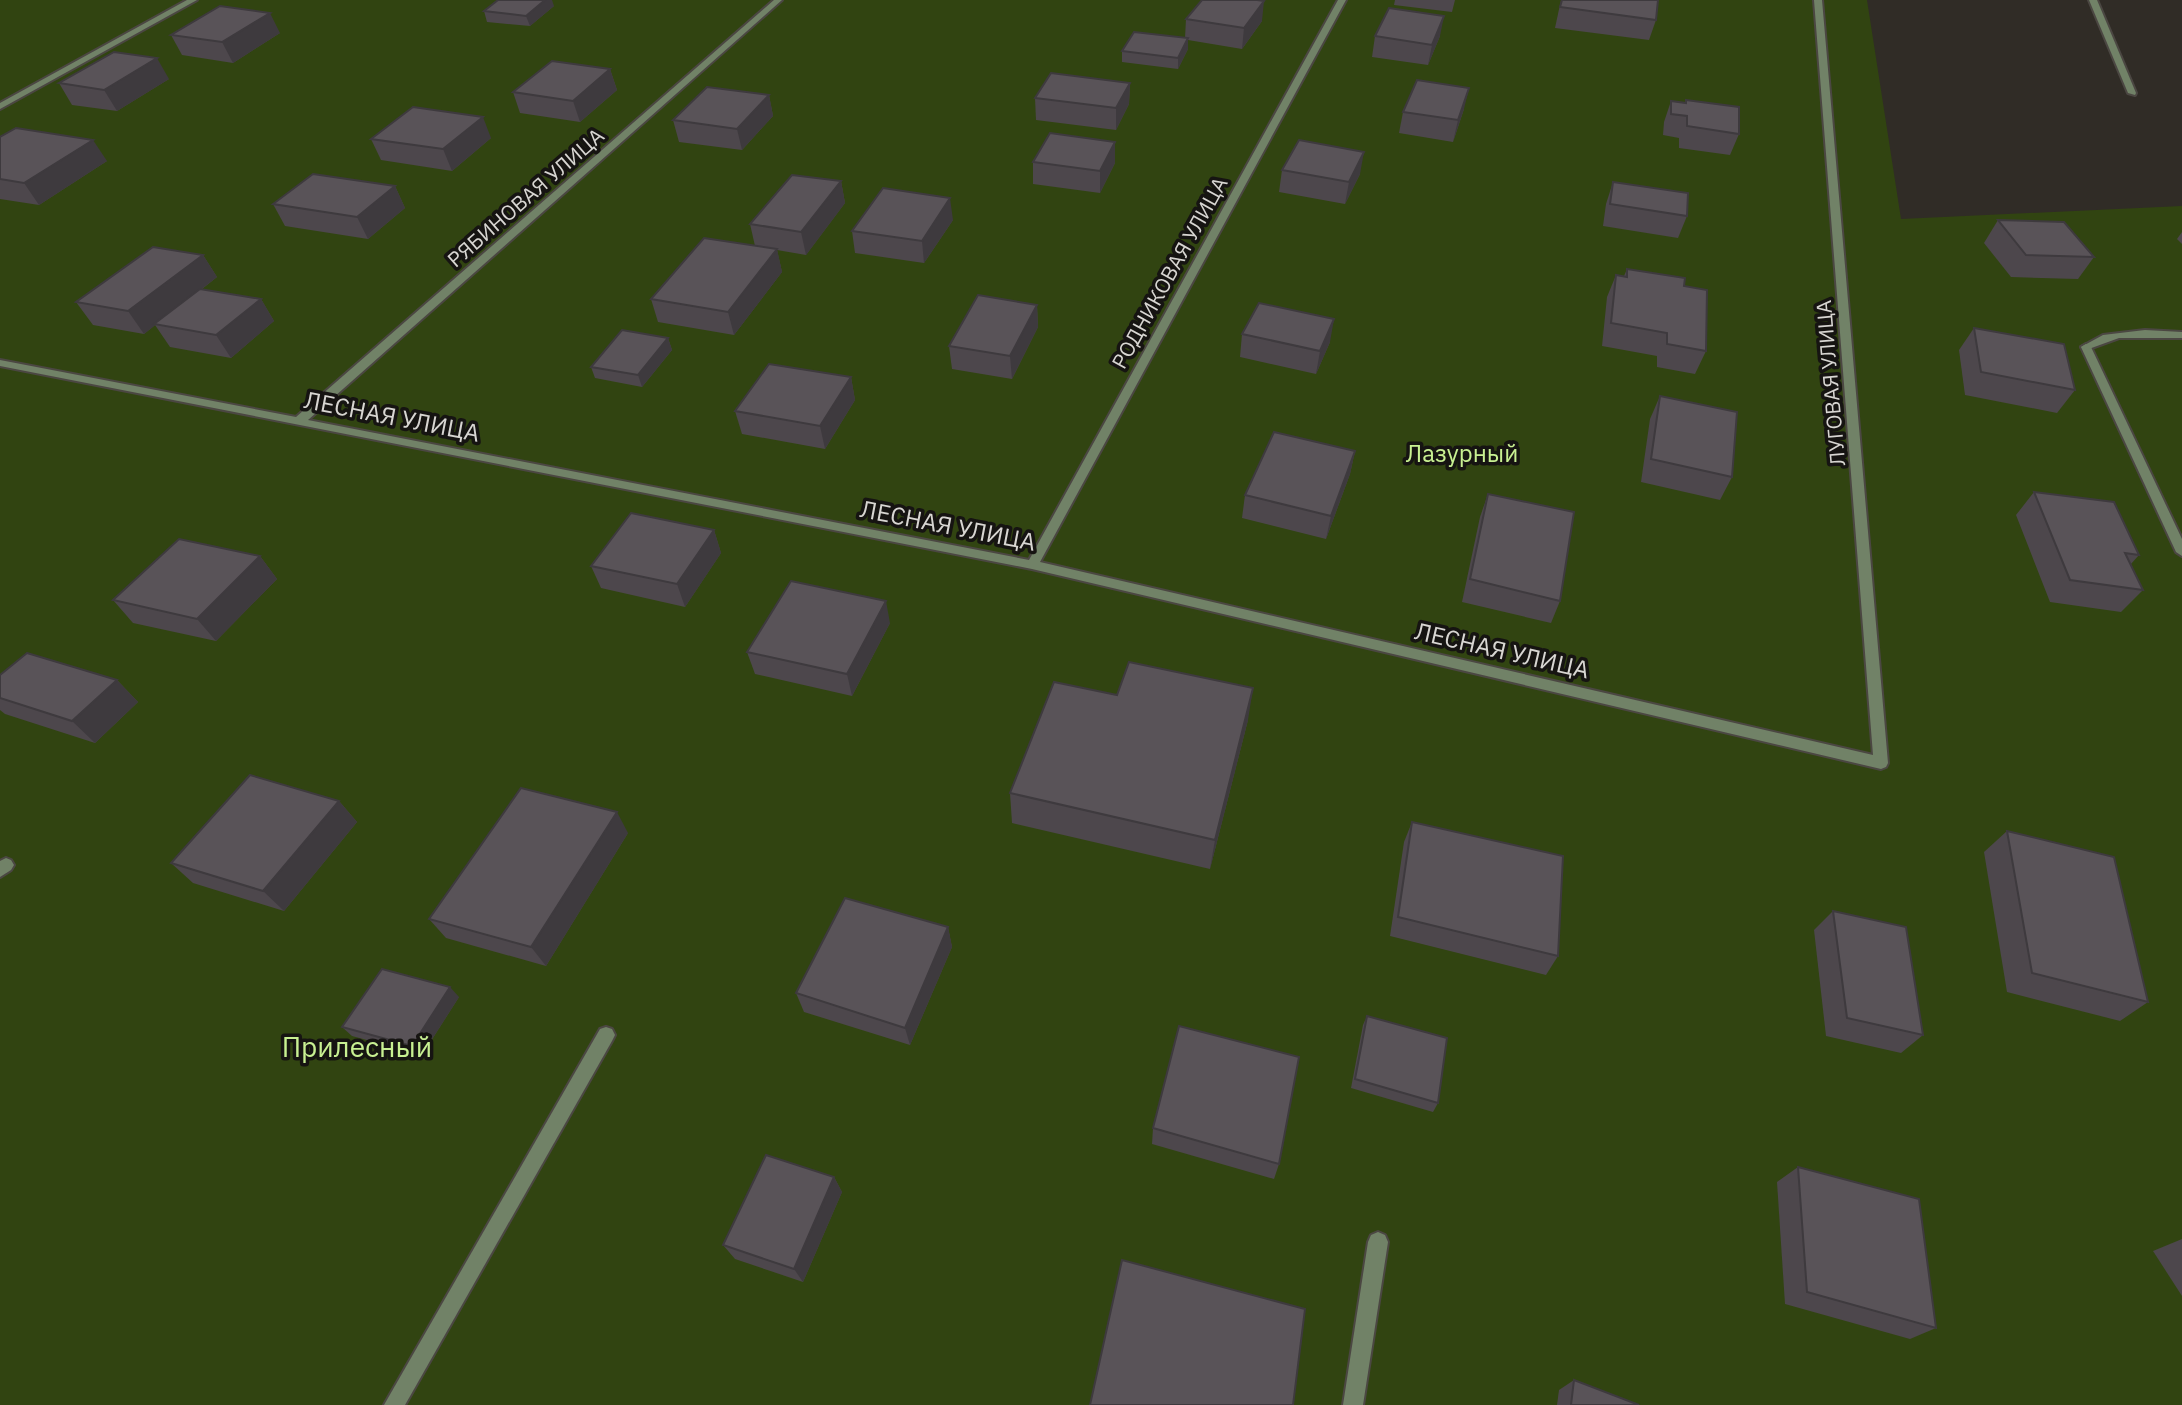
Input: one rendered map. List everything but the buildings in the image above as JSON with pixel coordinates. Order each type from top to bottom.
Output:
[{"type":"street","points":[[0,106],[192,0]]},
{"type":"street","name":"РЯБИНОВАЯ УЛИЦА","points":[[298,422],[778,0]]},
{"type":"street","name":"РОДНИКОВАЯ УЛИЦА","points":[[1032,565],[1342,0]]},
{"type":"street","name":"ЛУГОВАЯ УЛИЦА","points":[[1818,0],[1881,763]]},
{"type":"street","points":[[2093,0],[2132,93]]},
{"type":"street","points":[[2182,335],[2138,334],[2098,338],[2086,347],[2182,552]]},
{"type":"street","name":"ЛЕСНАЯ УЛИЦА","points":[[0,363],[1032,565],[1881,763]]},
{"type":"street","points":[[394,1405],[606,1035]]},
{"type":"street","points":[[1353,1405],[1378,1242]]},
{"type":"green space","points":[[0,0],[1867,0],[1901,219],[2182,206],[2182,1405],[0,1405]]},
{"type":"park label","name":"Лазурный","points":[[1462,454]]},
{"type":"park label","name":"Прилесный","points":[[357,1047]]}]
